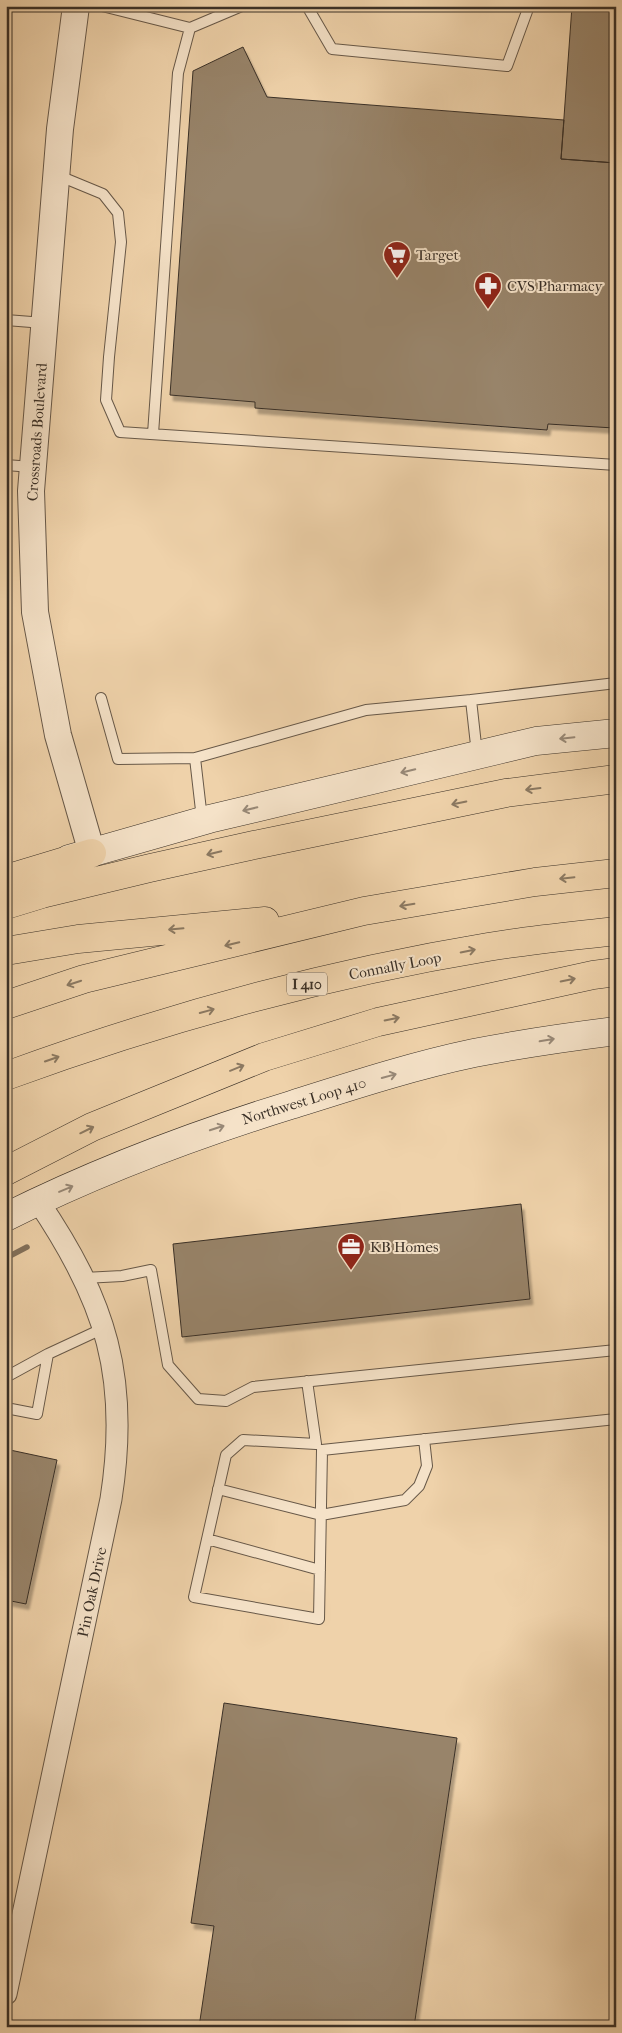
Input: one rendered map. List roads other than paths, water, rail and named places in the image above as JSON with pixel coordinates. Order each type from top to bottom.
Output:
[{"type":"highway","points":[[6,905],[42,894],[254,844],[506,793],[616,779]]},
{"type":"highway","points":[[6,880],[92,853]]},
{"type":"highway","points":[[6,1005],[84,979],[364,911],[535,882],[616,873]]},
{"type":"highway","points":[[6,896],[42,894]]},
{"type":"highway","points":[[6,951],[78,939],[364,911]]},
{"type":"highway","name":"Connally Loop","points":[[6,1076],[56,1058],[198,1014],[320,981],[487,947],[616,931]]},
{"type":"highway","points":[[17,1166],[92,1127],[264,1057],[378,1022],[593,975],[616,972]]},
{"type":"main road","points":[[6,873],[92,853],[202,821],[536,741],[616,733]]},
{"type":"main road","name":"Northwest Loop 410","points":[[6,1217],[38,1201],[209,1130],[353,1085],[472,1054],[572,1036],[616,1031]]},
{"type":"street","name":"Crossroads Boulevard","points":[[76,6],[60,129],[31,491],[35,612],[58,736],[92,853]]},
{"type":"street","name":"Pin Oak Drive","points":[[6,1994],[117,1463],[116,1390],[111,1354],[104,1328],[84,1278],[61,1235],[38,1201]]},
{"type":"lane","points":[[102,6],[190,28],[242,6]]},
{"type":"lane","points":[[307,6],[332,49],[507,66],[529,6]]},
{"type":"lane","points":[[153,434],[178,73],[190,28]]},
{"type":"lane","points":[[56,174],[103,194],[118,213],[121,242],[106,400],[120,432],[616,465]]},
{"type":"lane","points":[[6,320],[44,323]]},
{"type":"lane","points":[[6,465],[33,466]]},
{"type":"lane","points":[[101,698],[118,759],[196,758],[366,710],[616,683]]},
{"type":"lane","points":[[471,700],[477,755]]},
{"type":"lane","points":[[196,758],[202,821]]},
{"type":"lane","points":[[84,1278],[122,1276],[151,1270],[168,1365],[198,1399],[226,1400],[253,1387],[616,1350]]},
{"type":"lane","points":[[6,1377],[48,1354],[104,1328]]},
{"type":"lane","points":[[6,1408],[37,1414],[48,1354]]},
{"type":"lane","points":[[307,1381],[319,1447],[321,1515],[319,1619],[194,1597],[226,1455],[243,1440],[319,1447],[424,1439],[616,1419]]},
{"type":"lane","points":[[218,1489],[321,1515],[405,1500],[419,1486],[427,1466],[424,1439]]},
{"type":"lane","points":[[207,1539],[320,1570]]},
{"type":"waterway","points":[[6,1258],[27,1247]]},
{"type":"place","name":"Target","points":[[397,279]]},
{"type":"place","name":"CVS Pharmacy","points":[[488,310]]},
{"type":"place","name":"KB Homes","points":[[351,1271]]}]
